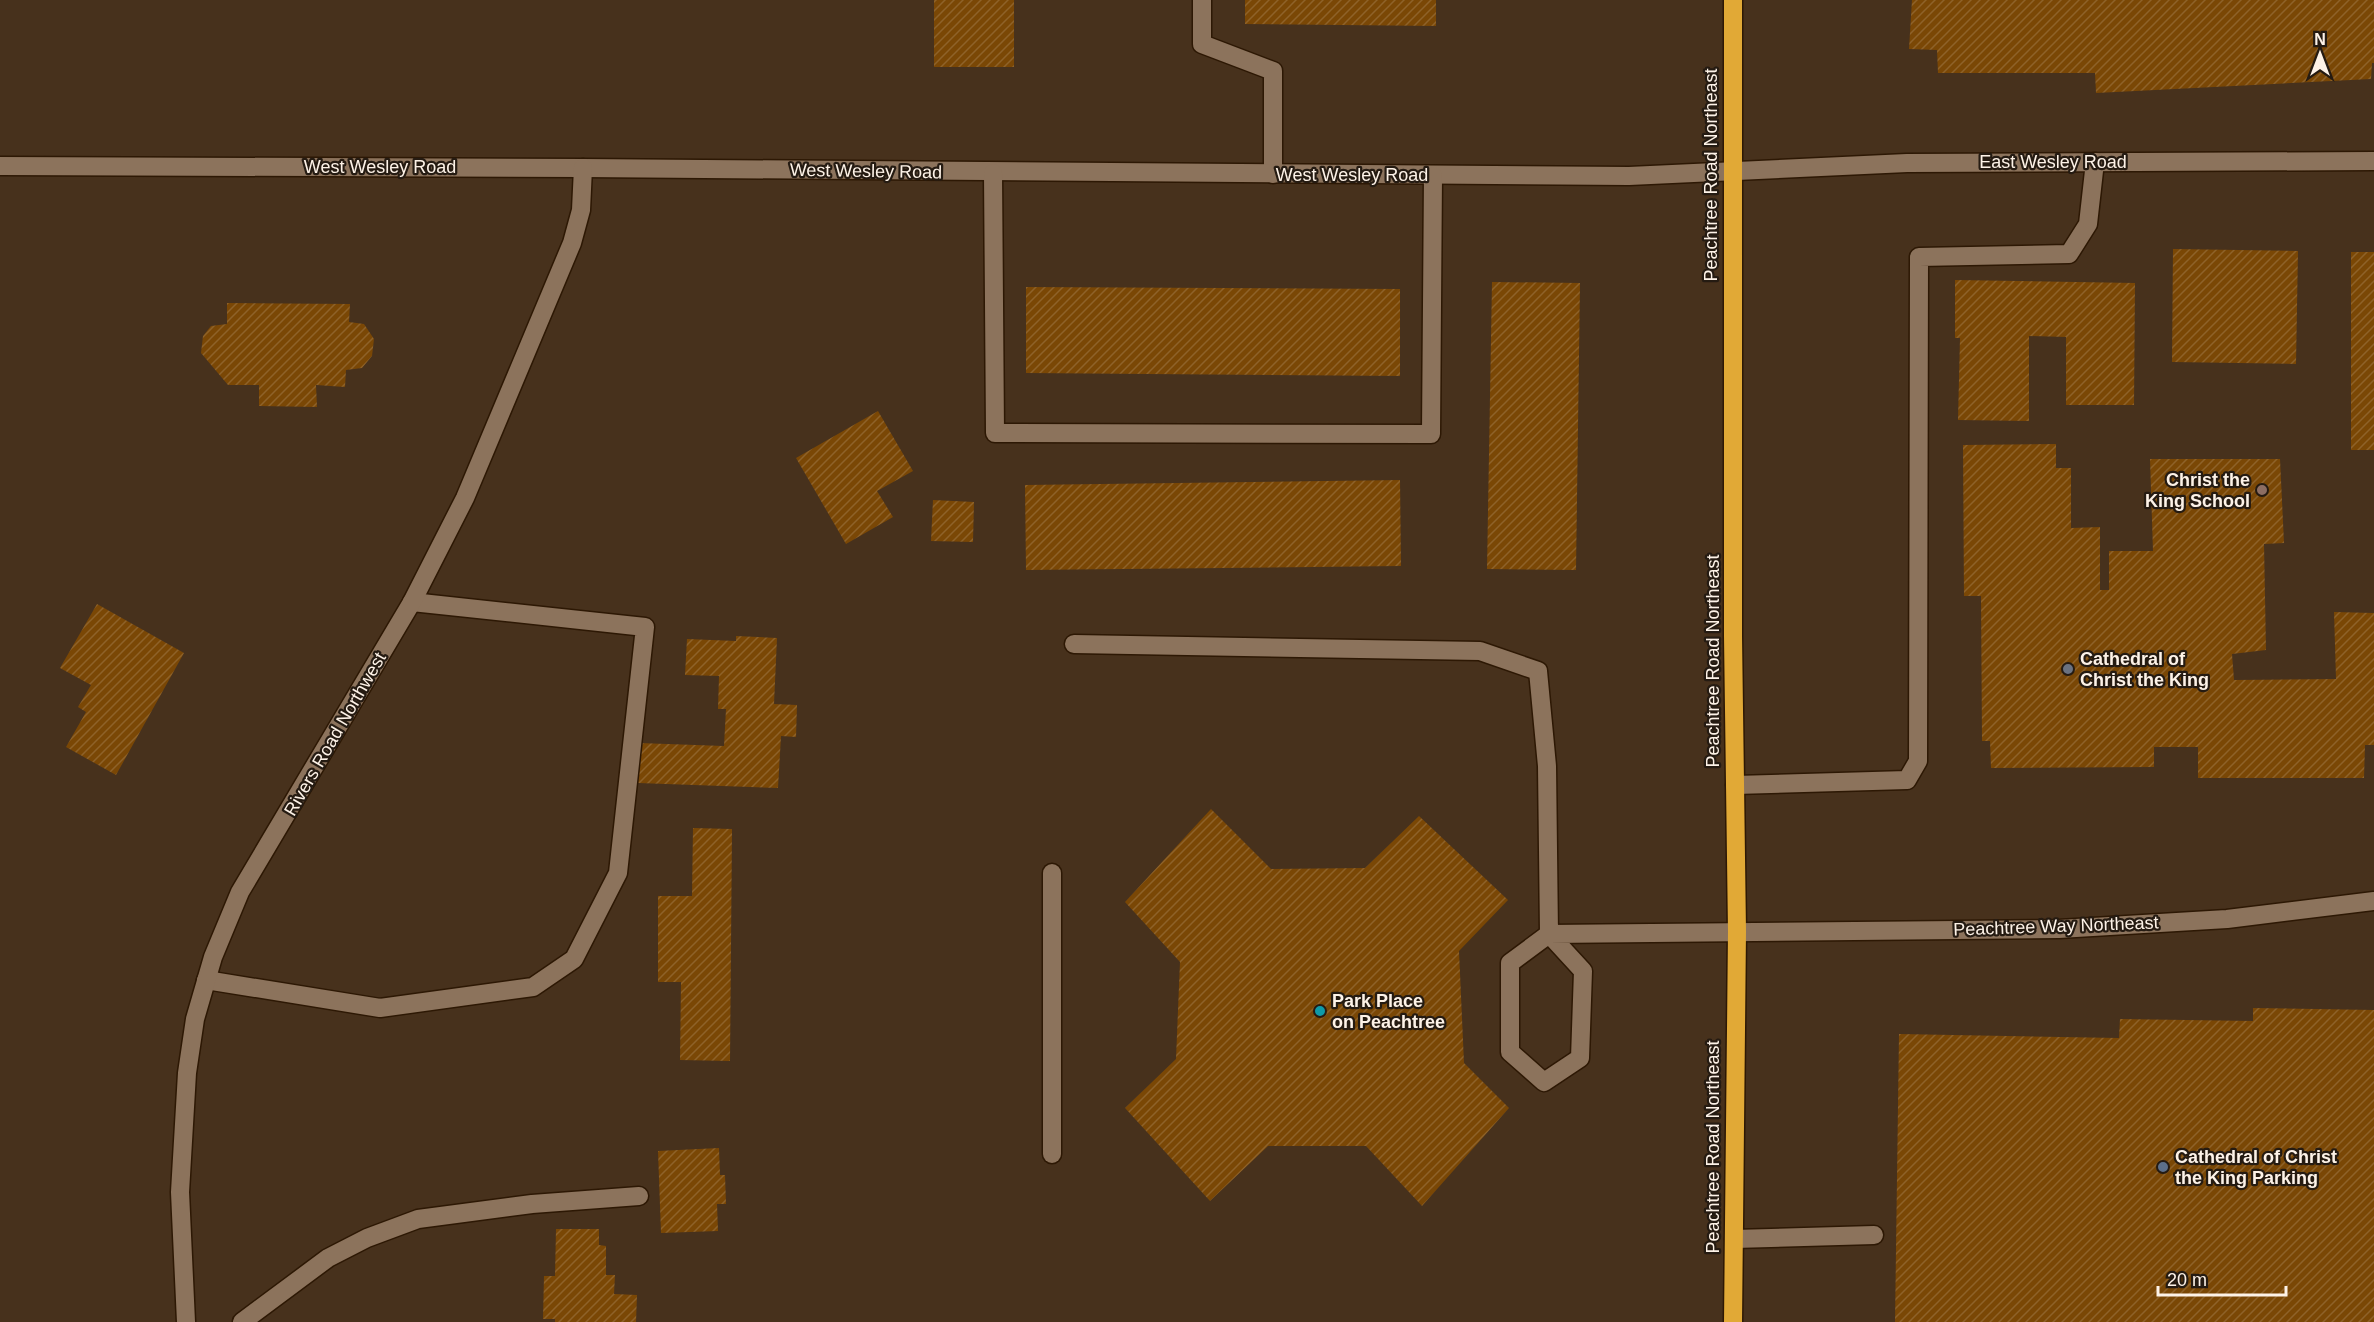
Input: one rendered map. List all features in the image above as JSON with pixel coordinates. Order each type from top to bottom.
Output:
[{"type":"highway","name":"Peachtree Road Northeast","points":[[1733,1322],[1737,932],[1732,171],[1734,0]]},
{"type":"street","points":[[1202,0],[1202,44],[1273,70],[1273,174]]},
{"type":"street","name":"East Wesley Road","points":[[1732,171],[1907,163],[2374,161]]},
{"type":"street","points":[[1735,785],[1907,780],[1918,760],[1919,257],[2068,254],[2088,224],[2095,162]]},
{"type":"street","name":"West Wesley Road","points":[[0,166],[583,168],[1433,176],[1629,176],[1732,171]]},
{"type":"street","name":"Rivers Road Northwest","points":[[186,1322],[181,1182],[187,1072],[195,1019],[213,957],[240,892],[412,602],[465,498],[572,243],[581,210],[583,168]]},
{"type":"street","points":[[993,173],[995,433],[1431,434],[1433,176]]},
{"type":"street","points":[[206,980],[380,1008],[533,987],[574,959],[618,873],[645,627],[412,602]]},
{"type":"street","points":[[1074,644],[1480,651],[1538,671],[1546,765],[1549,934],[1583,971],[1580,1058],[1544,1082],[1510,1052],[1510,963],[1549,934]]},
{"type":"street","points":[[1052,873],[1052,1154]]},
{"type":"street","name":"Peachtree Way Northeast","points":[[1549,934],[2059,929],[2227,919],[2374,901]]},
{"type":"street","points":[[242,1322],[328,1258],[367,1238],[418,1219],[523,1205],[639,1196]]},
{"type":"street","points":[[1734,1239],[1874,1235]]},
{"type":"building","points":[[934,0],[1014,0],[1014,67],[934,67]]},
{"type":"building","points":[[1245,0],[1436,0],[1436,26],[1245,24]]},
{"type":"building","points":[[1912,0],[2374,0],[2374,63],[2372,63],[2371,79],[2096,93],[2095,73],[1938,73],[1937,50],[1909,49]]},
{"type":"building","points":[[2173,249],[2298,251],[2296,364],[2172,362]]},
{"type":"building","points":[[2351,252],[2374,252],[2374,450],[2351,450]]},
{"type":"building","points":[[1955,280],[2135,283],[2134,405],[2066,405],[2066,337],[2029,336],[2029,421],[1958,420],[1960,338],[1955,338]]},
{"type":"building","points":[[1492,282],[1580,283],[1576,570],[1487,569]]},
{"type":"building","points":[[1026,287],[1400,289],[1400,376],[1026,373]]},
{"type":"building","points":[[227,303],[350,304],[349,322],[364,324],[374,339],[372,356],[362,368],[346,370],[345,387],[316,385],[317,407],[259,406],[259,385],[228,385],[201,353],[203,336],[211,326],[227,324]]},
{"type":"building","points":[[878,411],[913,471],[877,491],[893,517],[846,544],[796,458]]},
{"type":"building","points":[[2056,444],[2056,468],[2071,468],[2071,528],[2100,527],[2100,590],[2109,590],[2109,551],[2153,551],[2150,459],[2280,459],[2284,543],[2264,544],[2266,650],[2232,654],[2234,680],[2336,679],[2334,612],[2374,613],[2374,745],[2365,745],[2364,778],[2198,778],[2198,747],[2154,747],[2154,767],[1991,768],[1990,741],[1982,741],[1981,596],[1964,596],[1963,445]]},
{"type":"building","points":[[1400,480],[1401,566],[1026,570],[1025,485]]},
{"type":"building","points":[[933,500],[974,502],[973,542],[931,541]]},
{"type":"building","points":[[97,604],[184,653],[116,775],[66,747],[86,712],[78,707],[91,685],[60,668]]},
{"type":"building","points":[[736,636],[777,638],[774,704],[797,705],[796,737],[781,736],[778,788],[638,783],[639,743],[724,746],[726,709],[718,709],[719,676],[685,675],[687,639],[736,641]]},
{"type":"building","name":"Park Place on Peachtree","points":[[1211,809],[1271,869],[1365,868],[1419,816],[1508,900],[1459,951],[1464,1063],[1509,1108],[1422,1206],[1366,1146],[1268,1146],[1210,1201],[1125,1108],[1176,1059],[1180,962],[1125,902]]},
{"type":"building","points":[[693,828],[732,829],[730,1061],[680,1060],[681,982],[658,982],[658,896],[692,896]]},
{"type":"building","points":[[2253,1008],[2374,1010],[2374,1322],[1895,1322],[1899,1034],[2119,1038],[2120,1019],[2253,1021]]},
{"type":"building","points":[[719,1148],[720,1175],[725,1175],[726,1204],[717,1204],[718,1231],[661,1233],[658,1151]]},
{"type":"building","points":[[556,1229],[599,1229],[599,1245],[606,1246],[606,1275],[615,1275],[614,1294],[637,1295],[636,1322],[555,1322],[555,1319],[543,1319],[544,1276],[555,1276]]},
{"type":"place","name":"Christ the King School","points":[[2262,490]]},
{"type":"place","name":"Cathedral of Christ the King","points":[[2068,669]]},
{"type":"place","name":"Park Place on Peachtree","points":[[1320,1011]]},
{"type":"place","name":"Cathedral of Christ the King Parking","points":[[2163,1167]]}]
